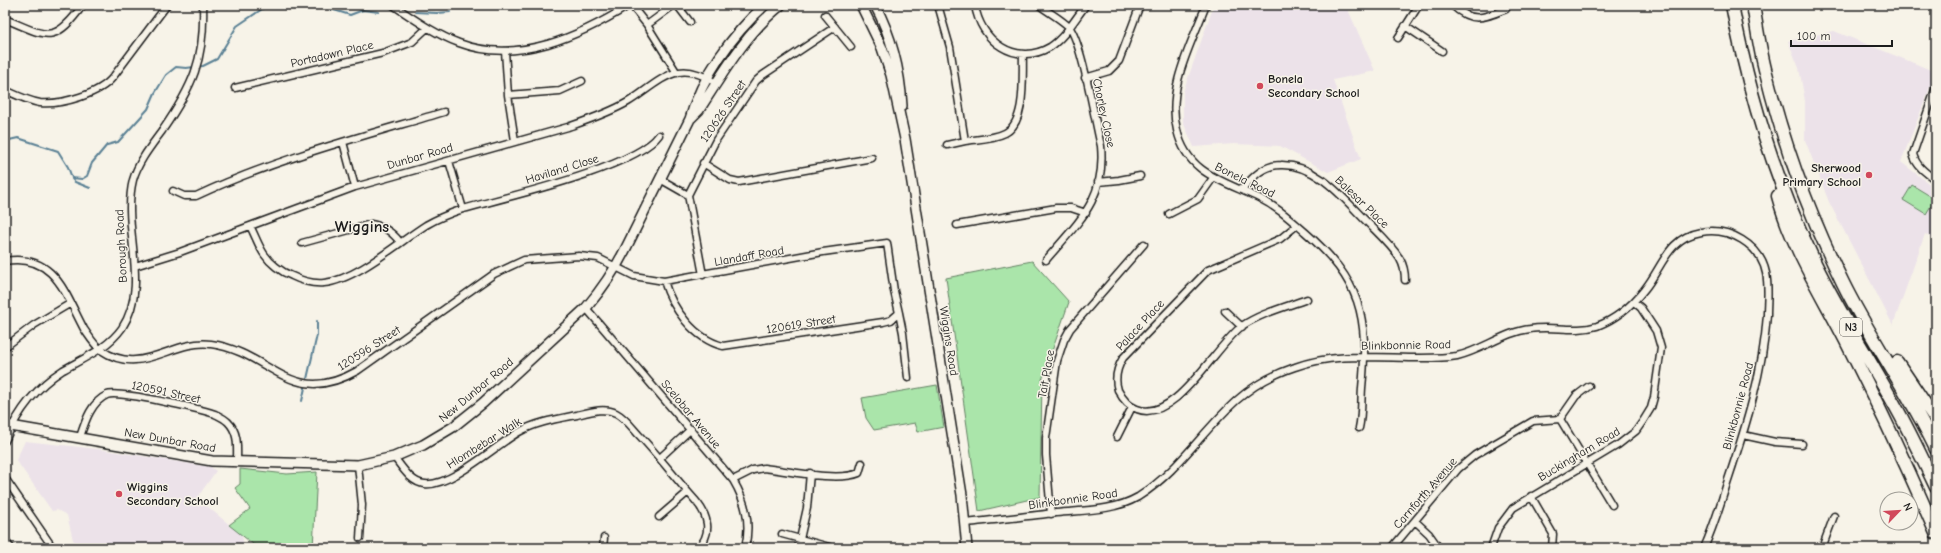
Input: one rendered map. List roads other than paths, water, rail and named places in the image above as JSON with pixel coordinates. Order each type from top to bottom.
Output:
[{"type":"highway","name":"N3","points":[[1732,5],[1741,56],[1752,101],[1772,164],[1815,264],[1906,425],[1936,487]]},
{"type":"highway","name":"N3","points":[[1753,5],[1765,72],[1788,152],[1804,195],[1824,241],[1863,319],[1901,382],[1936,449]]},
{"type":"highway","points":[[1772,164],[1778,194],[1786,222],[1813,280],[1878,403],[1936,533]]},
{"type":"highway","points":[[1863,319],[1900,366],[1936,420]]},
{"type":"street","points":[[5,19],[45,34],[58,32],[71,22],[83,5]]},
{"type":"street","points":[[5,90],[36,102],[47,103],[65,101],[103,87],[113,77],[167,5]]},
{"type":"street","name":"Borough Road","points":[[5,440],[8,426],[39,387],[62,370],[112,340],[126,320],[134,299],[135,266],[129,210],[134,178],[143,159],[179,106],[192,81],[199,59],[203,35],[203,5]]},
{"type":"street","points":[[393,5],[427,28],[453,41],[472,47],[505,51],[534,48],[564,40],[605,20],[631,5],[647,25],[677,73],[689,72],[707,78],[716,83],[755,29],[781,5]]},
{"type":"street","points":[[647,25],[676,5],[690,22]]},
{"type":"street","points":[[707,78],[723,52],[744,26],[765,5]]},
{"type":"street","points":[[857,5],[868,19]]},
{"type":"street","name":"Wiggins Road","points":[[861,5],[882,48],[891,75],[905,139],[966,523],[967,548]]},
{"type":"street","name":"Wiggins Road","points":[[875,5],[884,24],[896,60],[901,88],[905,139]]},
{"type":"street","points":[[938,5],[950,47],[965,141]]},
{"type":"street","points":[[975,5],[980,25],[988,36],[1010,51],[1023,54],[1049,47],[1057,41],[1086,5]]},
{"type":"street","points":[[1039,5],[1069,27]]},
{"type":"street","points":[[1085,78],[1109,71],[1119,61],[1140,5]]},
{"type":"street","name":"Bonela Road","points":[[1206,5],[1178,82],[1174,106],[1176,130],[1180,140],[1193,161],[1203,171],[1213,178],[1275,207],[1297,225],[1331,257],[1342,270],[1353,288],[1364,330],[1364,357],[1359,428]]},
{"type":"street","points":[[1398,38],[1419,5]]},
{"type":"street","points":[[1452,5],[1462,14],[1475,18],[1486,17],[1506,9]]},
{"type":"street","points":[[825,15],[851,47]]},
{"type":"street","points":[[1405,26],[1442,51]]},
{"type":"street","name":"120626 Street","points":[[688,195],[703,163],[730,117],[756,81],[835,27]]},
{"type":"street","name":"Chorley Close","points":[[1046,260],[1086,213],[1093,202],[1102,168],[1101,146],[1077,46],[1069,27]]},
{"type":"street","name":"Portadown Place","points":[[235,88],[383,53],[412,42],[427,28]]},
{"type":"street","points":[[505,51],[508,95],[515,141]]},
{"type":"street","points":[[947,145],[1006,133],[1017,122],[1021,106],[1023,54]]},
{"type":"street","name":"Dunbar Road","points":[[135,266],[180,252],[355,186],[568,127],[596,117],[627,102],[665,78],[677,73]]},
{"type":"street","name":"New Dunbar Road","points":[[8,426],[80,437],[180,456],[212,461],[237,462],[358,465],[394,457],[436,438],[469,415],[586,308],[616,268],[690,119],[694,106],[707,78]]},
{"type":"street","points":[[508,95],[560,91],[582,82]]},
{"type":"street","name":"New Dunbar Road","points":[[690,119],[699,110],[716,83]]},
{"type":"street","points":[[1936,87],[1913,154],[1917,164],[1922,170],[1936,180]]},
{"type":"street","points":[[173,191],[184,196],[196,196],[268,166],[444,112]]},
{"type":"street","name":"Haviland Close","points":[[250,226],[264,254],[274,265],[287,274],[302,281],[313,283],[337,280],[364,266],[428,223],[463,209],[601,169],[649,147],[660,135]]},
{"type":"street","points":[[343,142],[355,186]]},
{"type":"street","points":[[703,163],[730,180],[739,182],[872,158]]},
{"type":"street","points":[[448,161],[463,209]]},
{"type":"street","name":"Balesar Place","points":[[1241,190],[1262,170],[1279,165],[1297,168],[1317,176],[1335,190],[1394,249],[1404,267],[1405,280]]},
{"type":"street","points":[[1098,182],[1140,176]]},
{"type":"street","points":[[1169,214],[1198,199],[1213,178]]},
{"type":"street","points":[[660,179],[688,195],[703,275]]},
{"type":"street","points":[[957,225],[1056,208],[1071,208],[1086,213]]},
{"type":"street","points":[[302,243],[371,224],[380,225],[389,230],[400,242]]},
{"type":"street","name":"Palace Place","points":[[1132,407],[1123,398],[1116,381],[1118,368],[1128,352],[1208,270],[1280,239],[1297,225]]},
{"type":"street","name":"Blinkbonnie Road","points":[[966,523],[1104,508],[1132,500],[1166,476],[1236,401],[1264,381],[1290,369],[1312,362],[1330,358],[1428,358],[1456,356],[1477,349],[1498,338],[1529,329],[1585,328],[1597,325],[1613,318],[1634,302],[1646,288],[1670,249],[1690,235],[1717,231],[1732,233],[1755,251],[1764,265],[1768,289],[1766,326],[1760,374],[1743,435],[1704,548]]},
{"type":"street","name":"Llandaff Road","points":[[616,268],[634,276],[664,281],[887,242],[894,291],[899,313]]},
{"type":"street","name":"Tait Place","points":[[1051,514],[1046,438],[1057,361],[1064,340],[1070,329],[1144,244]]},
{"type":"street","name":"120596 Street","points":[[99,349],[120,359],[137,361],[188,346],[210,344],[236,352],[298,382],[321,385],[336,381],[357,371],[488,278],[512,264],[534,258],[579,256],[598,258],[616,268]]},
{"type":"street","points":[[5,261],[24,260],[39,265],[60,281],[86,332],[99,349]]},
{"type":"street","name":"120619 Street","points":[[664,281],[675,306],[698,333],[707,340],[723,346],[883,322],[891,320],[899,313]]},
{"type":"street","points":[[1117,437],[1132,407],[1141,411],[1152,411],[1169,404],[1242,327],[1256,319],[1307,299]]},
{"type":"street","name":"Buckingham Road","points":[[1491,548],[1498,528],[1513,508],[1587,462],[1618,445],[1636,431],[1651,408],[1661,348],[1660,341],[1656,331],[1641,308],[1634,302]]},
{"type":"street","points":[[5,347],[34,324],[71,304]]},
{"type":"street","name":"Scelobar Avenue","points":[[586,308],[691,429],[733,480],[741,493],[748,517],[745,548]]},
{"type":"street","points":[[1225,311],[1242,327]]},
{"type":"street","points":[[899,313],[903,332],[908,378]]},
{"type":"street","points":[[1590,386],[1576,396],[1560,419],[1612,505]]},
{"type":"street","name":"120591 Street","points":[[80,437],[89,415],[97,403],[108,394],[123,394],[209,412],[222,417],[231,426],[236,436],[237,462]]},
{"type":"street","name":"Hlombebar Walk","points":[[394,457],[414,479],[424,484],[435,484],[449,478],[518,432],[532,426],[548,421],[604,410],[614,412],[622,417],[660,458],[700,506],[708,527],[705,540],[698,548]]},
{"type":"street","name":"Carnforth Avenue","points":[[1392,548],[1458,469],[1475,455],[1533,422],[1560,419]]},
{"type":"street","points":[[660,458],[691,429]]},
{"type":"street","points":[[1743,435],[1775,442],[1802,444]]},
{"type":"street","points":[[733,480],[753,470],[764,468],[850,477],[859,473],[862,463]]},
{"type":"street","points":[[358,465],[362,505],[360,538]]},
{"type":"street","points":[[798,548],[807,508],[810,473]]},
{"type":"street","points":[[5,478],[53,548]]},
{"type":"street","points":[[659,517],[688,492]]},
{"type":"street","points":[[1531,496],[1552,534],[1552,548]]},
{"type":"street","points":[[1822,548],[1834,516]]},
{"type":"street","points":[[1415,521],[1433,539],[1439,548]]},
{"type":"street","points":[[782,534],[833,548]]},
{"type":"street","points":[[602,548],[604,538]]},
{"type":"street","points":[[5,540],[11,548]]},
{"type":"waterway","points":[[5,141],[18,138],[58,151],[68,167],[72,178],[82,179],[87,176],[92,163],[107,145],[118,142],[148,109],[155,93],[166,75],[176,67],[186,68],[203,66],[217,59],[237,26],[265,7],[278,5]]},
{"type":"waterway","points":[[318,5],[350,15],[363,10],[379,12]]},
{"type":"waterway","points":[[415,12],[450,12]]},
{"type":"waterway","points":[[72,179],[75,182],[90,188]]},
{"type":"waterway","points":[[302,401],[317,335],[317,321]]},
{"type":"place","name":"Bonela Secondary School","points":[[1260,86]]},
{"type":"place","name":"Sherwood Primary School","points":[[1869,175]]},
{"type":"place","name":"Wiggins Secondary School","points":[[119,494]]},
{"type":"district","name":"Wiggins","points":[[362,227]]}]
